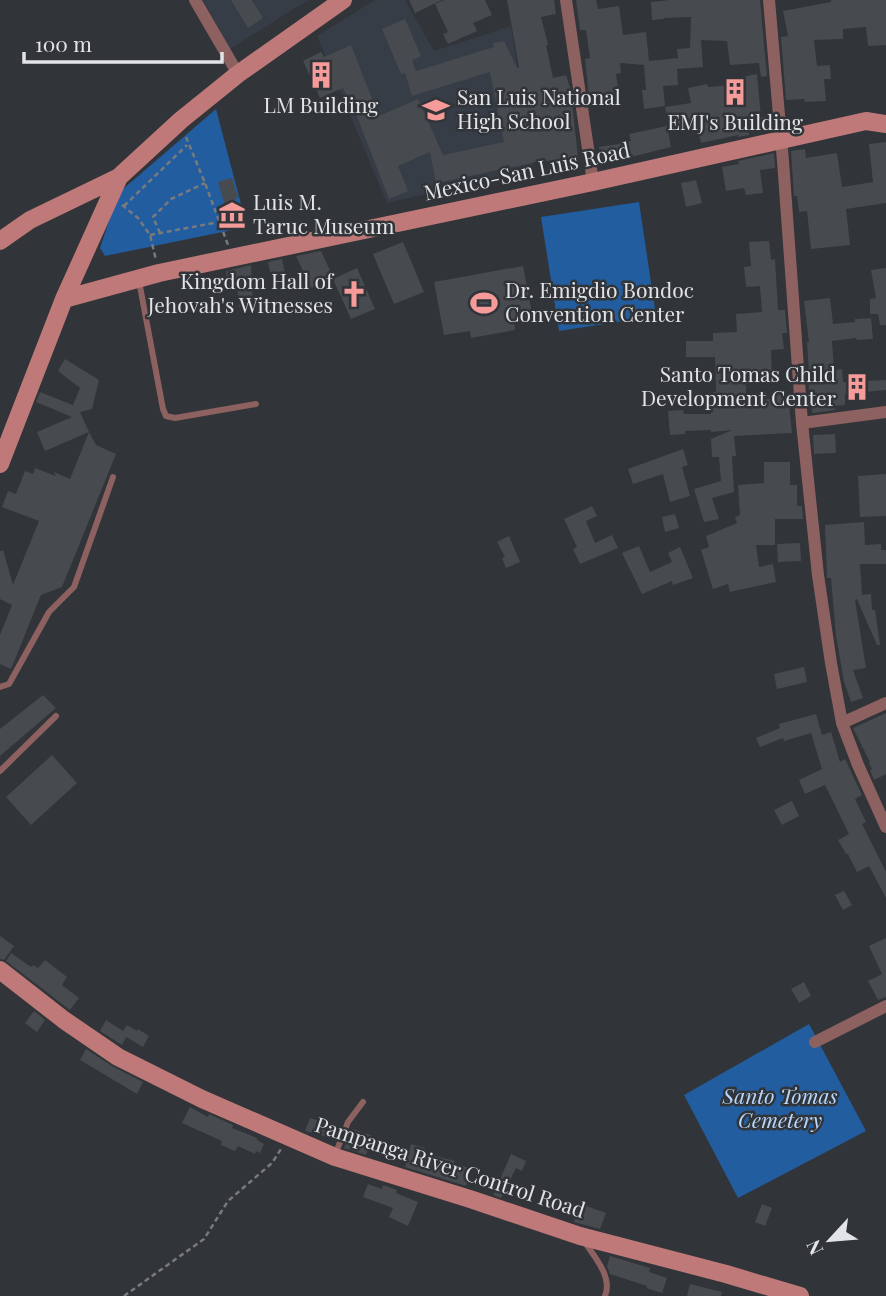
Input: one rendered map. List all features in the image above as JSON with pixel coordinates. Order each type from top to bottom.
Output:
[{"type":"main road","points":[[0,241],[30,220],[119,177],[181,120],[239,74],[343,0]]},
{"type":"main road","name":"Mexico-San Luis Road","points":[[64,299],[159,273],[593,182],[866,121],[886,124]]},
{"type":"main road","points":[[0,464],[64,299],[117,202],[119,177]]},
{"type":"main road","name":"Pampanga River Control Road","points":[[0,970],[64,1020],[118,1057],[202,1099],[335,1157],[580,1236],[800,1296]]},
{"type":"street","points":[[195,0],[239,74]]},
{"type":"street","points":[[566,0],[593,182]]},
{"type":"street","points":[[769,0],[802,423],[818,575],[842,723],[886,827]]},
{"type":"street","points":[[802,423],[886,412]]},
{"type":"street","points":[[842,723],[886,703]]},
{"type":"street","points":[[815,1042],[886,1006]]},
{"type":"lane","points":[[139,279],[166,416],[175,418],[256,404]]},
{"type":"lane","points":[[0,687],[9,684],[49,612],[74,587],[113,477]]},
{"type":"lane","points":[[0,771],[56,716]]},
{"type":"lane","points":[[335,1157],[348,1122],[363,1102]]},
{"type":"lane","points":[[580,1236],[601,1266],[608,1289],[605,1296]]},
{"type":"path","points":[[181,120],[232,258]]},
{"type":"path","points":[[159,273],[150,235],[138,218],[117,202],[188,144]]},
{"type":"path","points":[[160,233],[153,217],[172,199],[205,183]]},
{"type":"path","points":[[150,235],[219,222]]},
{"type":"path","points":[[124,1296],[204,1239],[228,1202],[272,1163],[289,1137]]},
{"type":"shaded area","points":[[203,0],[308,0],[230,49]]},
{"type":"shaded area","name":"San Luis National High School","points":[[375,0],[405,0],[434,51],[511,26],[534,169],[387,203],[317,36]]},
{"type":"green space","points":[[216,109],[247,227],[105,256],[100,248],[114,206],[123,189]]},
{"type":"green space","points":[[639,202],[656,316],[559,331],[541,217]]},
{"type":"green space","name":"Santo Tomas Cemetery","points":[[809,1024],[866,1131],[738,1198],[684,1095]]},
{"type":"building","points":[[231,0],[252,0],[263,18],[248,28]]},
{"type":"building","points":[[409,0],[442,0],[415,13]]},
{"type":"building","points":[[444,0],[485,0],[492,15],[473,23],[477,31],[448,44],[443,34],[448,32],[435,4]]},
{"type":"building","points":[[507,0],[554,0],[556,14],[541,17],[553,78],[566,75],[571,91],[578,158],[536,162],[436,183],[430,152],[398,166],[408,191],[389,199],[351,101],[349,102],[343,88],[320,98],[303,61],[321,52],[324,57],[351,45],[379,116],[418,99],[443,155],[504,142],[490,72],[412,96],[405,73],[401,74],[382,29],[405,19],[421,56],[412,60],[416,71],[494,47],[493,43],[504,41],[517,68],[519,67]]},
{"type":"building","points":[[576,0],[596,0],[598,9],[619,6],[623,35],[646,32],[649,61],[678,58],[677,49],[690,48],[691,17],[652,20],[651,2],[760,0],[767,76],[761,77],[759,63],[730,65],[727,41],[701,40],[703,67],[677,69],[678,85],[663,86],[665,106],[644,109],[644,65],[620,63],[621,73],[616,74],[620,101],[590,105],[585,59],[590,58],[586,30],[580,30]]},
{"type":"building","points":[[831,0],[886,0],[886,45],[868,46],[866,27],[843,29],[843,39],[814,40],[817,66],[830,65],[831,79],[824,79],[826,101],[786,100],[781,37],[788,36],[783,11]]},
{"type":"building","points":[[757,74],[761,117],[769,116],[770,127],[749,131],[749,135],[701,143],[696,123],[669,128],[665,107],[691,103],[688,88],[707,84],[708,87],[733,85],[732,79]]},
{"type":"building","points":[[667,126],[671,147],[619,160],[601,161],[599,147],[631,141],[629,134]]},
{"type":"building","points":[[886,142],[886,203],[846,209],[850,245],[811,249],[807,211],[799,212],[797,196],[794,196],[791,151],[805,149],[806,158],[837,153],[842,187],[873,182],[869,144]]},
{"type":"building","points":[[774,153],[775,168],[760,170],[763,193],[746,195],[744,188],[726,191],[722,167]]},
{"type":"building","points":[[232,178],[238,198],[235,199],[244,222],[228,228],[221,208],[225,206],[218,182]]},
{"type":"building","points":[[696,180],[702,203],[686,207],[681,183]]},
{"type":"building","points":[[769,241],[771,260],[775,259],[778,310],[785,310],[787,333],[782,333],[784,349],[771,350],[772,378],[745,379],[747,400],[772,399],[772,396],[788,394],[792,433],[734,436],[734,492],[712,498],[719,519],[704,522],[694,489],[721,481],[719,457],[712,457],[711,439],[732,430],[685,431],[685,434],[670,435],[668,411],[711,414],[710,393],[716,392],[715,357],[686,357],[686,341],[713,341],[713,333],[737,332],[736,314],[762,312],[760,286],[746,287],[744,267],[751,266],[749,242]]},
{"type":"building","points":[[403,242],[424,292],[394,304],[373,254]]},
{"type":"building","points":[[321,251],[333,277],[311,288],[296,256]]},
{"type":"building","points":[[282,259],[285,274],[271,277],[268,262]]},
{"type":"building","points":[[251,265],[253,306],[239,307],[237,283],[227,284],[226,271]]},
{"type":"building","name":"Dr. Emigdio Bondoc Convention Center","points":[[523,266],[533,318],[514,321],[515,330],[471,338],[470,331],[444,335],[434,282]]},
{"type":"building","name":"Kingdom Hall of Jehovah's Witnesses","points":[[357,268],[375,309],[351,319],[333,279]]},
{"type":"building","points":[[886,268],[886,325],[880,325],[878,314],[870,314],[870,299],[876,298],[871,270]]},
{"type":"building","points":[[830,298],[833,324],[871,318],[873,339],[832,341],[834,370],[842,369],[843,382],[886,380],[886,390],[845,394],[845,405],[835,406],[835,410],[812,413],[804,301]]},
{"type":"building","points":[[65,359],[99,380],[92,409],[80,412],[89,432],[45,451],[37,432],[72,417],[36,402],[40,392],[73,405],[80,388],[58,371]]},
{"type":"building","points":[[89,432],[96,445],[116,454],[62,587],[41,595],[11,669],[0,664],[0,635],[12,605],[0,599],[0,551],[3,550],[13,585],[39,521],[2,507],[8,491],[16,494],[25,471],[33,474],[35,468],[70,479]]},
{"type":"building","points":[[835,434],[836,453],[814,454],[813,435]]},
{"type":"building","points":[[683,449],[688,465],[682,467],[690,496],[670,502],[663,474],[633,484],[628,469]]},
{"type":"building","points":[[764,462],[790,462],[790,485],[797,485],[797,506],[802,506],[803,519],[775,519],[775,545],[756,545],[759,567],[773,564],[776,582],[730,592],[728,584],[713,589],[701,550],[709,547],[706,536],[737,523],[735,517],[740,515],[738,485],[764,483]]},
{"type":"building","points":[[886,474],[886,516],[860,517],[858,476]]},
{"type":"building","points":[[592,506],[597,516],[586,521],[595,543],[612,535],[618,548],[580,564],[573,549],[577,547],[564,519]]},
{"type":"building","points":[[675,514],[679,528],[665,532],[662,517]]},
{"type":"building","points":[[864,522],[865,545],[881,544],[881,550],[886,550],[886,564],[860,564],[862,595],[871,594],[880,645],[877,645],[857,599],[855,600],[866,668],[853,670],[863,698],[851,702],[844,682],[836,636],[831,578],[827,578],[825,525]]},
{"type":"building","points":[[509,536],[520,562],[506,568],[502,558],[505,557],[497,542]]},
{"type":"building","points":[[800,543],[801,561],[778,562],[777,544]]},
{"type":"building","points":[[639,546],[650,572],[672,562],[668,553],[680,547],[693,578],[673,585],[672,581],[642,594],[622,553]]},
{"type":"building","points":[[804,667],[807,682],[777,689],[774,674]]},
{"type":"building","points":[[43,695],[56,708],[0,756],[0,729]]},
{"type":"building","points":[[886,713],[886,774],[874,780],[870,762],[853,728]]},
{"type":"building","points":[[816,714],[822,735],[831,732],[840,762],[845,759],[862,795],[855,799],[866,822],[862,824],[886,872],[886,898],[869,866],[857,872],[838,840],[849,834],[825,785],[805,794],[799,780],[822,769],[811,733],[784,741],[783,738],[760,747],[756,738],[780,728],[779,724]]},
{"type":"building","points":[[52,755],[77,783],[31,825],[6,797]]},
{"type":"building","points":[[792,801],[799,816],[782,825],[774,810]]},
{"type":"building","points":[[844,891],[852,905],[843,910],[835,895]]},
{"type":"building","points":[[0,936],[14,946],[4,960],[0,959]]},
{"type":"building","points":[[886,938],[886,997],[878,1000],[868,981],[882,974],[869,946]]},
{"type":"building","points":[[11,953],[31,967],[33,965],[38,968],[45,960],[67,977],[62,985],[79,998],[70,1010],[6,961]]},
{"type":"building","points":[[804,982],[811,996],[799,1003],[791,989]]},
{"type":"building","points":[[34,1011],[45,1020],[37,1032],[25,1023]]},
{"type":"building","points":[[106,1020],[123,1031],[127,1025],[149,1036],[143,1047],[126,1037],[122,1045],[100,1031]]},
{"type":"building","points":[[86,1049],[143,1082],[137,1094],[80,1060]]},
{"type":"building","points":[[190,1107],[257,1138],[264,1144],[260,1153],[256,1151],[255,1154],[238,1146],[235,1151],[221,1145],[222,1141],[182,1123]]},
{"type":"building","points":[[310,1118],[340,1127],[335,1139],[305,1131]]},
{"type":"building","points":[[353,1129],[373,1136],[366,1155],[344,1148]]},
{"type":"building","points":[[411,1144],[425,1148],[424,1153],[455,1161],[454,1163],[472,1169],[466,1186],[405,1167]]},
{"type":"building","points":[[511,1154],[526,1161],[522,1171],[516,1168],[501,1198],[493,1195]]},
{"type":"building","points":[[368,1184],[397,1190],[396,1193],[418,1202],[408,1226],[389,1217],[393,1208],[363,1197]]},
{"type":"building","points":[[581,1204],[606,1213],[600,1229],[574,1222]]},
{"type":"building","points":[[762,1204],[772,1208],[765,1226],[755,1222]]},
{"type":"building","points":[[610,1256],[650,1268],[649,1272],[667,1278],[662,1293],[610,1274],[607,1266]]},
{"type":"building","points":[[690,1284],[722,1292],[721,1296],[687,1296]]},
{"type":"place","name":"LM Building","points":[[321,75]]},
{"type":"place","name":"EMJ's Building","points":[[735,92]]},
{"type":"place","name":"San Luis National High School","points":[[436,110]]},
{"type":"place","name":"Luis M. Taruc Museum","points":[[232,215]]},
{"type":"place","name":"Kingdom Hall of Jehovah's Witnesses","points":[[354,294]]},
{"type":"place","name":"Dr. Emigdio Bondoc Convention Center","points":[[484,303]]},
{"type":"place","name":"Santo Tomas Child Development Center","points":[[857,387]]}]
